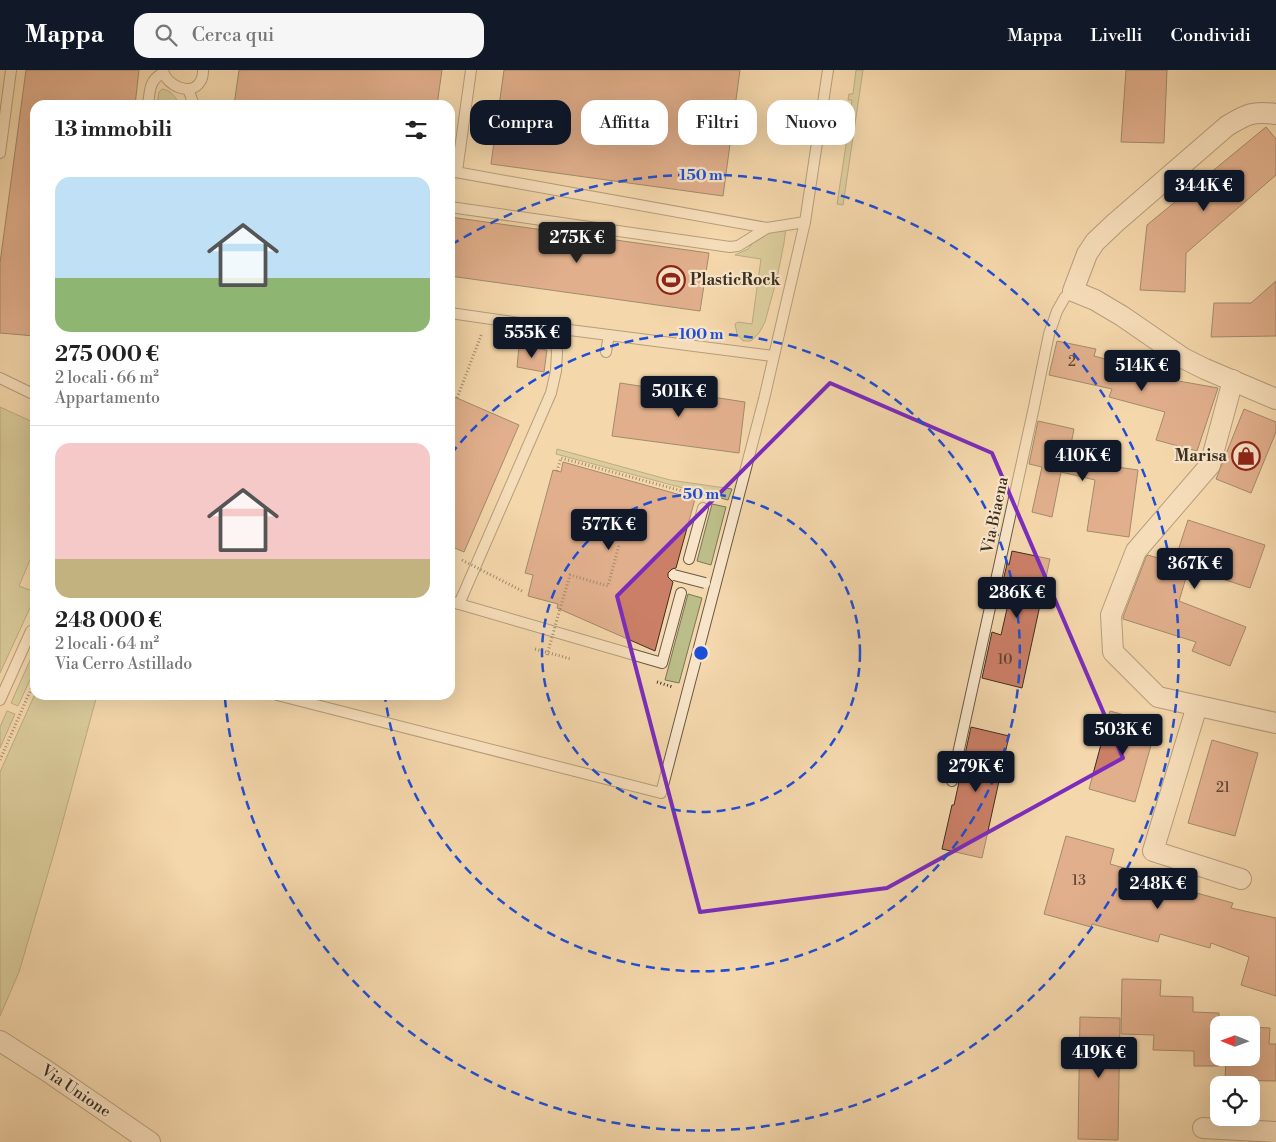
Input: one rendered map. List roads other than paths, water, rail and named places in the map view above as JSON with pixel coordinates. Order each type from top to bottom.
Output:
[{"type":"street","points":[[1276,114],[1254,112],[1227,126],[1122,216],[1095,242],[1087,254],[1073,291],[1095,300],[1115,312],[1183,358],[1276,399]]},
{"type":"street","points":[[1233,380],[1210,464],[1136,550],[1111,615],[1113,652],[1158,697],[1276,724]]},
{"type":"street","points":[[1197,706],[1153,851],[1241,879]]},
{"type":"street","name":"Via Unione","points":[[0,1041],[48,1071],[150,1142]]},
{"type":"street","points":[[1203,1128],[1276,1132]]},
{"type":"lane","points":[[0,153],[12,70]]},
{"type":"lane","points":[[149,100],[153,81],[163,72],[171,84],[188,89],[200,84],[203,70]]},
{"type":"lane","points":[[455,165],[471,70]]},
{"type":"lane","points":[[297,700],[661,793],[710,584],[764,399],[805,222],[828,70]]},
{"type":"lane","points":[[188,89],[192,100]]},
{"type":"lane","points":[[455,171],[766,228],[805,222]]},
{"type":"lane","points":[[455,208],[730,247],[738,246],[766,228]]},
{"type":"lane","name":"Via Biaena","points":[[952,780],[1049,334],[1057,311],[1065,297],[1073,291]]},
{"type":"lane","points":[[455,314],[773,356]]},
{"type":"lane","points":[[554,328],[557,352],[556,371],[551,393],[455,602],[662,663],[680,593]]},
{"type":"lane","points":[[606,352],[608,335]]},
{"type":"lane","points":[[0,378],[30,393]]},
{"type":"lane","points":[[689,559],[703,508]]},
{"type":"lane","points":[[674,575],[710,584]]},
{"type":"lane","points":[[0,700],[30,633]]},
{"type":"place","name":"PlasticRock","points":[[671,280]]},
{"type":"place","name":"Marisa","points":[[1246,456]]}]
